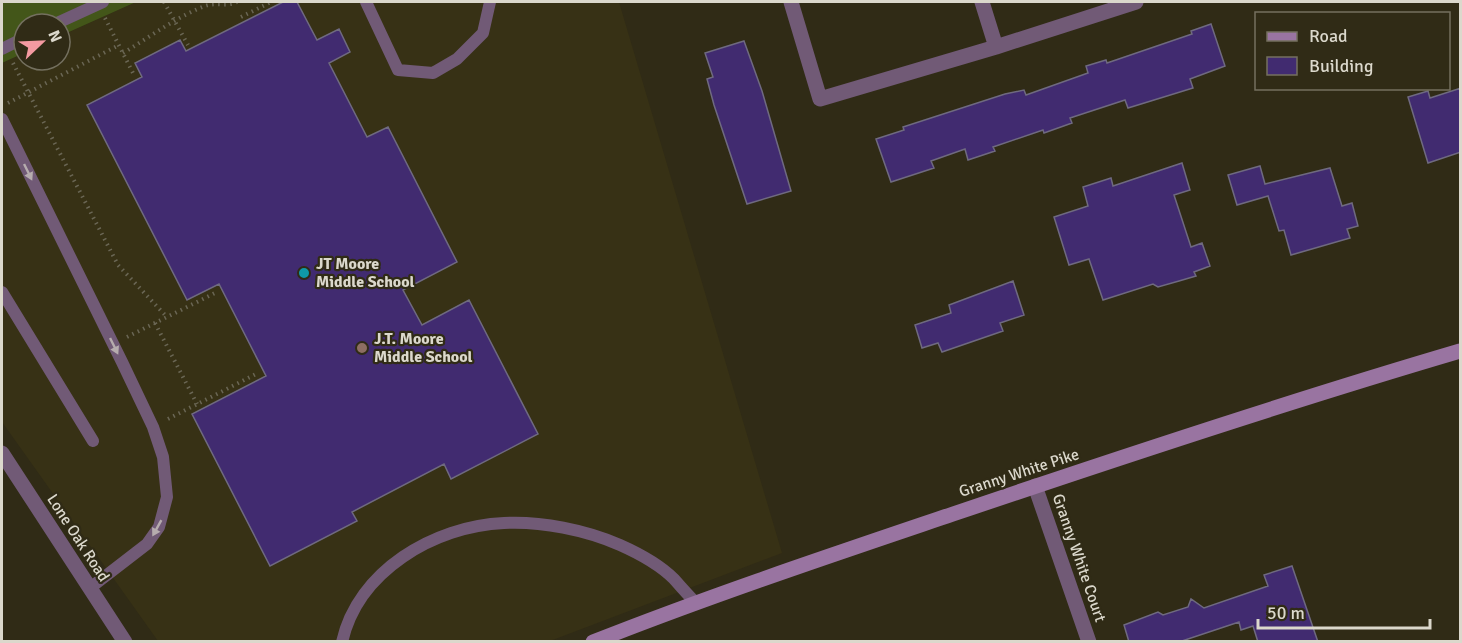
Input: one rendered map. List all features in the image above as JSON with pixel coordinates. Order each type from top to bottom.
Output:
[{"type":"main road","name":"Granny White Pike","points":[[595,641],[696,603],[1035,486],[1281,405],[1461,351]]},
{"type":"street","points":[[792,2],[820,99],[996,47],[1136,2]]},
{"type":"street","points":[[982,2],[996,47]]},
{"type":"street","name":"Lone Oak Road","points":[[2,453],[125,642]]},
{"type":"street","name":"Granny White Court","points":[[1035,486],[1089,642]]},
{"type":"lane","points":[[366,2],[398,70],[433,73],[457,59],[483,33],[490,2]]},
{"type":"lane","points":[[72,16],[101,3]]},
{"type":"lane","points":[[2,119],[153,427],[161,450],[166,476],[163,517],[147,544],[90,588]]},
{"type":"lane","points":[[2,292],[93,441]]},
{"type":"lane","points":[[342,642],[356,604],[384,571],[428,544],[474,527],[501,523],[535,524],[620,545],[664,571],[696,603]]},
{"type":"path","points":[[164,2],[188,45]]},
{"type":"path","points":[[123,53],[174,21],[207,4],[237,2]]},
{"type":"path","points":[[241,17],[271,2]]},
{"type":"path","points":[[101,3],[134,75]]},
{"type":"path","points":[[2,106],[119,45]]},
{"type":"path","points":[[3,48],[29,93],[118,266],[167,317]]},
{"type":"path","points":[[113,344],[217,292]]},
{"type":"path","points":[[155,323],[197,404]]},
{"type":"path","points":[[153,427],[258,373]]},
{"type":"shaded area","name":"J.T. Moore Middle School","points":[[136,2],[619,2],[782,553],[550,641],[158,641],[2,422],[2,63],[12,58],[12,72],[72,72],[72,31]]},
{"type":"green space","points":[[2,2],[136,2],[72,31],[72,12],[12,12],[12,58],[2,63]]},
{"type":"building","name":"JT Moore Middle School","points":[[283,2],[297,2],[317,40],[339,29],[350,52],[329,63],[367,137],[388,127],[457,262],[403,290],[422,325],[469,300],[538,434],[451,479],[444,464],[352,512],[357,521],[270,566],[192,414],[266,376],[219,284],[187,300],[87,105],[142,77],[135,63],[180,40],[186,51]]},
{"type":"building","points":[[1211,24],[1225,66],[1190,79],[1193,88],[1128,108],[1125,100],[1070,118],[1072,123],[1044,133],[1043,130],[993,147],[995,151],[968,160],[965,149],[931,161],[934,168],[891,182],[876,139],[904,130],[903,127],[1005,94],[1024,90],[1026,95],[1088,73],[1086,66],[1106,60],[1107,63],[1192,34],[1191,31]]},
{"type":"building","points":[[744,41],[762,91],[791,191],[747,204],[714,105],[707,79],[713,77],[705,53]]},
{"type":"building","points":[[1461,88],[1461,152],[1428,163],[1408,97],[1428,91],[1430,98]]},
{"type":"building","points":[[1182,163],[1190,190],[1174,195],[1191,247],[1202,243],[1210,266],[1194,272],[1196,276],[1158,287],[1153,284],[1103,300],[1089,259],[1069,265],[1054,217],[1088,206],[1083,187],[1111,178],[1113,186]]},
{"type":"building","points":[[1260,166],[1265,184],[1330,168],[1342,206],[1352,203],[1358,226],[1347,229],[1350,238],[1291,255],[1284,230],[1279,231],[1268,196],[1237,205],[1228,175]]},
{"type":"building","points":[[1013,281],[1024,315],[1000,323],[1003,331],[942,352],[938,343],[922,348],[915,325],[951,313],[949,305]]},
{"type":"building","points":[[1292,566],[1318,642],[1258,642],[1253,626],[1241,630],[1239,622],[1179,642],[1129,642],[1124,625],[1158,612],[1163,615],[1188,607],[1191,599],[1204,608],[1268,586],[1264,575]]},
{"type":"place","name":"JT Moore Middle School","points":[[304,273]]},
{"type":"place","name":"J.T. Moore Middle School","points":[[362,348]]}]
